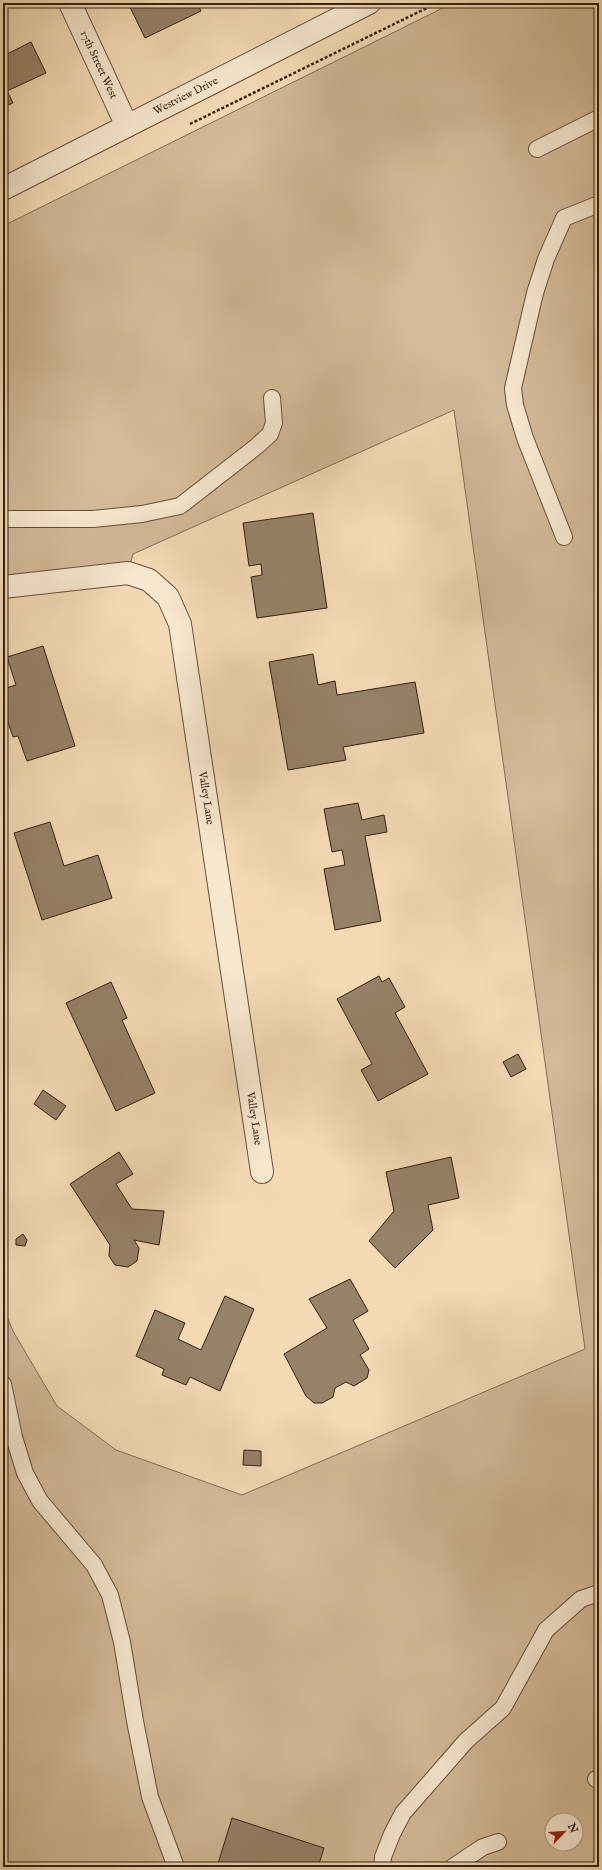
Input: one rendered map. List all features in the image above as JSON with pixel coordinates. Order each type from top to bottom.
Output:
[{"type":"street","name":"17th Street West","points":[[70,3],[127,126]]},
{"type":"street","name":"Westview Drive","points":[[3,189],[369,3]]},
{"type":"street","name":"Valley Lane","points":[[3,587],[128,573],[149,580],[168,597],[180,624],[262,1172]]},
{"type":"lane","points":[[537,149],[599,118]]},
{"type":"lane","points":[[564,537],[525,438],[515,405],[513,388],[535,293],[546,259],[564,218],[599,204]]},
{"type":"lane","points":[[3,519],[93,519],[142,514],[180,506],[257,446],[270,434],[274,423],[272,398]]},
{"type":"lane","points":[[3,1384],[14,1437],[25,1473],[40,1501],[94,1565],[110,1594],[122,1642],[135,1721],[150,1797],[176,1867]]},
{"type":"lane","points":[[382,1867],[383,1857],[392,1834],[403,1813],[466,1741],[503,1708],[546,1630],[581,1599],[599,1593]]},
{"type":"lane","points":[[453,1867],[483,1847],[498,1842]]},
{"type":"path","points":[[183,128],[437,3]]},
{"type":"shaded area","points":[[453,3],[599,3],[599,1867],[3,1867],[3,1307],[13,1331],[57,1406],[116,1450],[242,1495],[585,1349],[454,410],[133,554],[128,573],[3,587],[3,226]]},
{"type":"building","points":[[128,3],[197,3],[201,11],[145,38]]},
{"type":"building","points":[[31,42],[46,73],[7,91],[13,103],[3,107],[3,56]]},
{"type":"building","points":[[313,513],[327,608],[257,618],[251,577],[262,575],[261,564],[249,566],[243,523]]},
{"type":"building","points":[[43,646],[75,746],[27,761],[18,736],[13,737],[3,707],[3,689],[16,685],[7,657]]},
{"type":"building","points":[[313,654],[318,685],[335,681],[337,695],[415,682],[424,733],[343,747],[346,760],[288,770],[269,662]]},
{"type":"building","points":[[358,803],[362,820],[384,815],[387,832],[365,836],[381,921],[335,930],[324,869],[345,865],[342,850],[332,852],[324,809]]},
{"type":"building","points":[[50,822],[64,866],[98,855],[112,898],[42,920],[14,833]]},
{"type":"building","points":[[379,976],[382,982],[389,978],[405,1007],[395,1013],[428,1074],[378,1101],[361,1070],[372,1064],[337,999]]},
{"type":"building","points":[[111,982],[127,1018],[122,1020],[155,1093],[116,1111],[66,1003]]},
{"type":"building","points":[[518,1054],[526,1069],[511,1077],[503,1062]]},
{"type":"building","points":[[43,1090],[66,1106],[56,1120],[34,1104]]},
{"type":"building","points":[[119,1152],[133,1174],[116,1184],[132,1209],[164,1211],[159,1245],[134,1240],[139,1248],[137,1261],[128,1267],[115,1265],[109,1256],[110,1245],[70,1184]]},
{"type":"building","points":[[451,1157],[459,1198],[428,1205],[433,1230],[395,1268],[369,1241],[394,1211],[386,1172]]},
{"type":"building","points":[[23,1234],[27,1240],[25,1246],[16,1245],[16,1239]]},
{"type":"building","points":[[350,1279],[368,1311],[353,1320],[369,1349],[360,1355],[369,1370],[367,1378],[354,1386],[346,1382],[335,1388],[333,1397],[322,1403],[314,1403],[306,1396],[284,1354],[327,1328],[309,1299]]},
{"type":"building","points":[[225,1296],[254,1309],[220,1391],[190,1377],[186,1385],[162,1375],[164,1369],[136,1356],[155,1310],[185,1323],[178,1339],[201,1350]]},
{"type":"building","points":[[244,1450],[261,1451],[261,1466],[243,1465]]},
{"type":"building","points":[[232,1818],[324,1848],[318,1867],[217,1867]]}]
